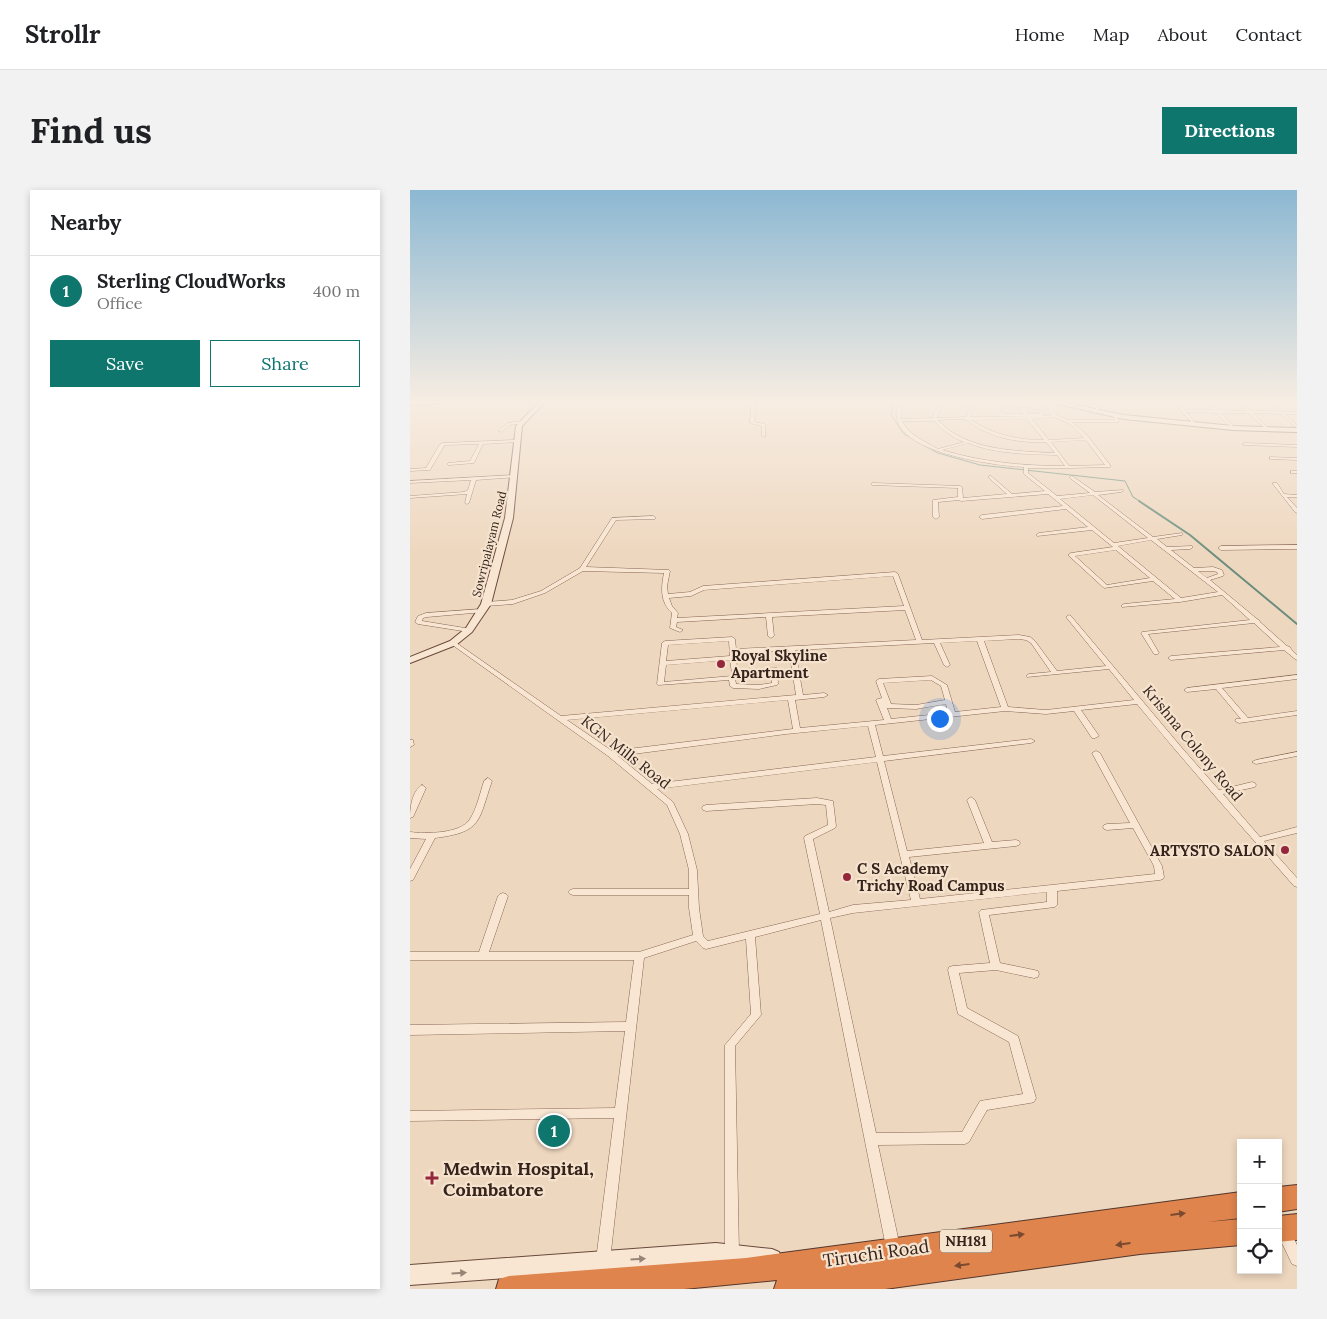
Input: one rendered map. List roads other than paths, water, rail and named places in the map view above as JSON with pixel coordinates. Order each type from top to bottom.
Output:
[{"type":"highway","points":[[1282,1199],[1297,1197]]},
{"type":"highway","name":"Tiruchi Road","points":[[509,1289],[691,1276],[788,1283],[894,1250],[1237,1207]]},
{"type":"highway","name":"NH181","points":[[788,1283],[859,1284],[1140,1241],[1237,1232]]},
{"type":"street","points":[[410,470],[430,467],[438,452]]},
{"type":"street","points":[[450,464],[472,462],[477,452]]},
{"type":"street","name":"Sowripalayam Road","points":[[410,660],[453,643],[469,630],[484,607],[509,518],[515,476],[516,452]]},
{"type":"street","points":[[945,452],[973,460],[1026,470],[1108,466],[1097,452]]},
{"type":"street","points":[[1031,452],[1058,454],[1068,467]]},
{"type":"street","points":[[1272,458],[1297,459]]},
{"type":"street","points":[[1026,470],[1048,492],[1180,600]]},
{"type":"street","points":[[410,482],[515,476]]},
{"type":"street","points":[[990,477],[1010,495]]},
{"type":"street","points":[[1072,477],[1223,593],[1288,648],[1297,658]]},
{"type":"street","points":[[467,502],[474,478]]},
{"type":"street","points":[[874,484],[960,488],[961,498]]},
{"type":"street","points":[[1275,484],[1297,511]]},
{"type":"street","points":[[410,497],[470,491]]},
{"type":"street","points":[[1056,498],[1121,491]]},
{"type":"street","points":[[936,517],[936,501],[1048,492]]},
{"type":"street","points":[[1283,495],[1297,496]]},
{"type":"street","points":[[982,517],[1067,507]]},
{"type":"street","points":[[469,630],[418,622],[420,617],[426,615],[513,602],[543,592],[582,569],[614,520],[653,518]]},
{"type":"street","points":[[1039,535],[1093,528]]},
{"type":"street","points":[[1155,579],[1106,587],[1070,555],[1180,534]]},
{"type":"street","points":[[1166,549],[1190,547]]},
{"type":"street","points":[[1221,548],[1297,547]]},
{"type":"street","points":[[1193,570],[1213,568],[1220,572],[1221,575],[1205,580]]},
{"type":"street","points":[[582,569],[666,571],[665,596],[669,606],[675,613],[673,628],[680,630]]},
{"type":"street","points":[[665,596],[691,594],[703,588],[895,574],[920,642]]},
{"type":"street","points":[[1124,606],[1223,593]]},
{"type":"street","points":[[674,620],[907,608]]},
{"type":"street","points":[[769,615],[771,636]]},
{"type":"street","name":"Krishna Colony Road","points":[[1070,617],[1139,702],[1297,884]]},
{"type":"street","points":[[1156,652],[1144,633],[1257,621]]},
{"type":"street","points":[[662,663],[792,649],[1028,638],[1055,673]]},
{"type":"street","points":[[662,663],[660,684],[733,675],[775,669],[775,684],[733,686],[733,675],[733,655],[732,639],[665,644],[662,663]]},
{"type":"street","points":[[980,639],[1005,709]]},
{"type":"street","points":[[936,641],[947,666]]},
{"type":"street","name":"KGN Mills Road","points":[[453,643],[611,754],[670,804],[684,834],[693,870],[698,937]]},
{"type":"street","points":[[1172,658],[1288,648]]},
{"type":"street","points":[[792,649],[800,697]]},
{"type":"street","points":[[1029,676],[1111,667]]},
{"type":"street","points":[[1187,690],[1297,677]]},
{"type":"street","points":[[949,701],[916,707],[888,706],[879,681],[932,678],[944,685],[949,701],[952,714]]},
{"type":"street","points":[[759,686],[760,701]]},
{"type":"street","points":[[1216,686],[1243,720],[1297,713]]},
{"type":"street","points":[[560,718],[824,695]]},
{"type":"street","points":[[790,698],[797,730]]},
{"type":"street","points":[[880,700],[888,721]]},
{"type":"street","points":[[611,754],[797,730],[952,714],[1005,709],[1046,712],[1139,702]]},
{"type":"street","points":[[1076,709],[1095,736]]},
{"type":"street","points":[[871,723],[916,902]]},
{"type":"street","points":[[650,787],[1031,741]]},
{"type":"street","points":[[410,956],[639,956],[698,937],[706,945],[853,909],[1160,877],[1158,866],[1096,753]]},
{"type":"street","points":[[1256,762],[1297,754]]},
{"type":"street","points":[[410,835],[432,836],[469,827],[473,822],[488,781]]},
{"type":"street","points":[[1217,793],[1252,785]]},
{"type":"street","points":[[410,815],[422,788]]},
{"type":"street","points":[[972,800],[989,845]]},
{"type":"street","points":[[706,808],[817,801],[830,803],[832,826],[808,838],[894,1250]]},
{"type":"street","points":[[1107,827],[1136,825]]},
{"type":"street","points":[[1258,840],[1297,830]]},
{"type":"street","points":[[410,878],[432,836]]},
{"type":"street","points":[[904,854],[1016,843]]},
{"type":"street","points":[[996,966],[984,912],[1052,905],[1052,888]]},
{"type":"street","points":[[573,892],[694,892]]},
{"type":"street","points":[[482,956],[502,896]]},
{"type":"street","points":[[732,1254],[730,1045],[756,1015],[750,934]]},
{"type":"street","points":[[603,1262],[639,956]]},
{"type":"street","points":[[871,1139],[965,1138],[984,1105],[1030,1098],[1014,1039],[962,1011],[953,970],[996,966],[1034,974]]},
{"type":"street","points":[[410,1030],[631,1026]]},
{"type":"street","points":[[410,1116],[620,1113]]},
{"type":"street","points":[[1286,1228],[1297,1259]]},
{"type":"street","points":[[410,1275],[732,1254],[770,1258],[788,1283]]},
{"type":"waterway","points":[[937,452],[980,465],[1125,481],[1133,497],[1141,502]]},
{"type":"waterway","points":[[1139,501],[1190,535],[1297,624]]},
{"type":"place","name":"Royal Skyline Apartment","points":[[721,664]]},
{"type":"place","name":"ARTYSTO SALON","points":[[1285,850]]},
{"type":"place","name":"C S Academy Trichy Road Campus","points":[[847,877]]},
{"type":"place","name":"Sterling CloudWorks","points":[[554,1131]]},
{"type":"place","name":"Medwin Hospital, Coimbatore","points":[[432,1178]]}]
